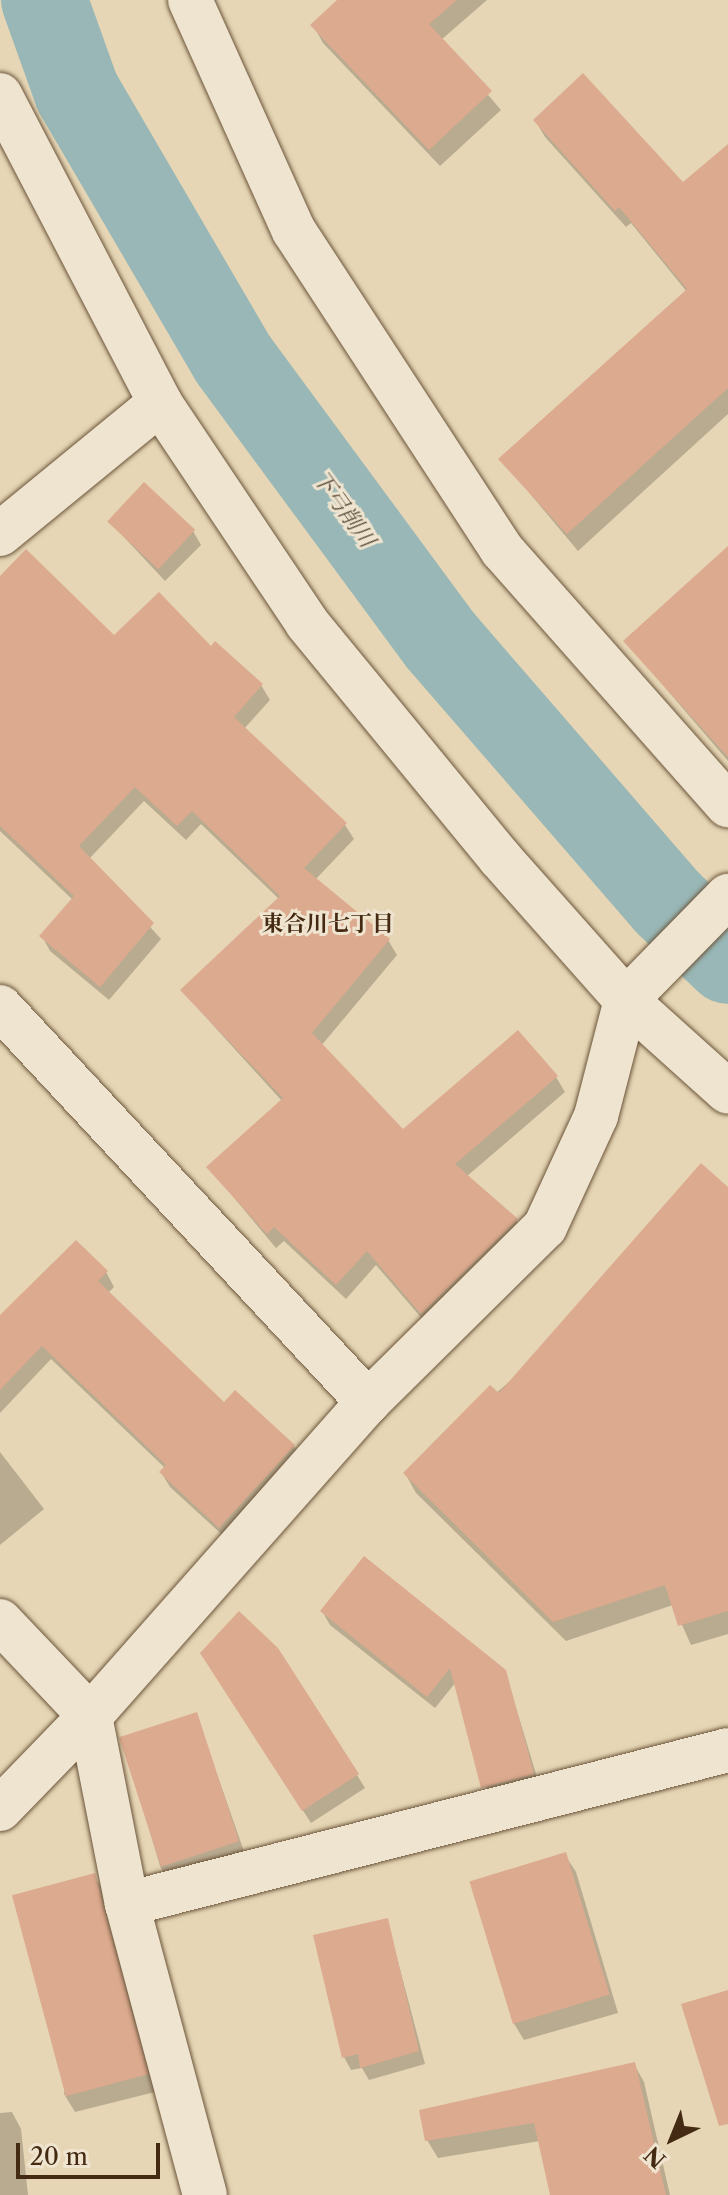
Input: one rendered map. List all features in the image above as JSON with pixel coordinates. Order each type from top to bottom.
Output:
[{"type":"street","points":[[190,0],[294,231],[502,550],[728,805]]},
{"type":"street","points":[[0,95],[160,403],[307,623],[500,858],[626,1000],[728,1092]]},
{"type":"street","points":[[0,534],[160,403]]},
{"type":"street","points":[[0,1809],[90,1716],[368,1402],[545,1227],[596,1116],[626,1000],[728,896]]},
{"type":"street","points":[[0,1007],[368,1402]]},
{"type":"street","points":[[0,1621],[90,1716],[127,1904],[205,2195]]},
{"type":"street","points":[[127,1904],[728,1750]]},
{"type":"building","points":[[337,0],[457,0],[429,24],[492,91],[429,150],[310,25]]},
{"type":"building","points":[[583,73],[683,182],[728,144],[728,388],[567,534],[498,459],[687,289],[619,207],[615,211],[533,120]]},
{"type":"building","points":[[144,482],[195,530],[158,569],[107,521]]},
{"type":"building","points":[[728,546],[728,757],[623,641]]},
{"type":"building","points":[[26,549],[114,635],[159,592],[211,646],[215,641],[263,684],[234,717],[347,823],[304,868],[390,939],[312,1033],[403,1129],[518,1030],[558,1076],[455,1164],[518,1219],[421,1314],[367,1251],[336,1285],[274,1227],[267,1234],[206,1167],[283,1098],[180,990],[280,896],[192,811],[177,826],[135,787],[79,846],[154,923],[100,987],[39,936],[74,896],[0,826],[0,576]]},
{"type":"building","points":[[701,1163],[728,1187],[728,1611],[678,1626],[665,1585],[553,1622],[403,1473],[490,1385],[499,1393]]},
{"type":"building","points":[[76,1240],[108,1271],[98,1281],[224,1402],[235,1390],[295,1445],[219,1528],[159,1472],[166,1465],[42,1346],[0,1390],[0,1315]]},
{"type":"building","points":[[364,1556],[506,1670],[534,1774],[481,1788],[450,1668],[427,1697],[320,1611]]},
{"type":"building","points":[[239,1611],[278,1648],[359,1774],[302,1811],[200,1653]]},
{"type":"building","points":[[197,1712],[239,1841],[161,1867],[119,1737]]},
{"type":"building","points":[[566,1852],[610,1994],[513,2024],[469,1882]]},
{"type":"building","points":[[95,1873],[149,2074],[66,2096],[12,1895]]},
{"type":"building","points":[[388,1918],[419,2051],[360,2068],[358,2054],[342,2058],[313,1935]]},
{"type":"building","points":[[728,1990],[728,2124],[719,2126],[681,2004]]},
{"type":"building","points":[[635,2062],[666,2195],[550,2195],[534,2123],[425,2141],[419,2110]]},
{"type":"waterway","name":"下弓削川","points":[[44,0],[77,92],[233,359],[441,641],[668,903],[728,961]]},
{"type":"district","name":"東合川七丁目","points":[[328,924]]}]
